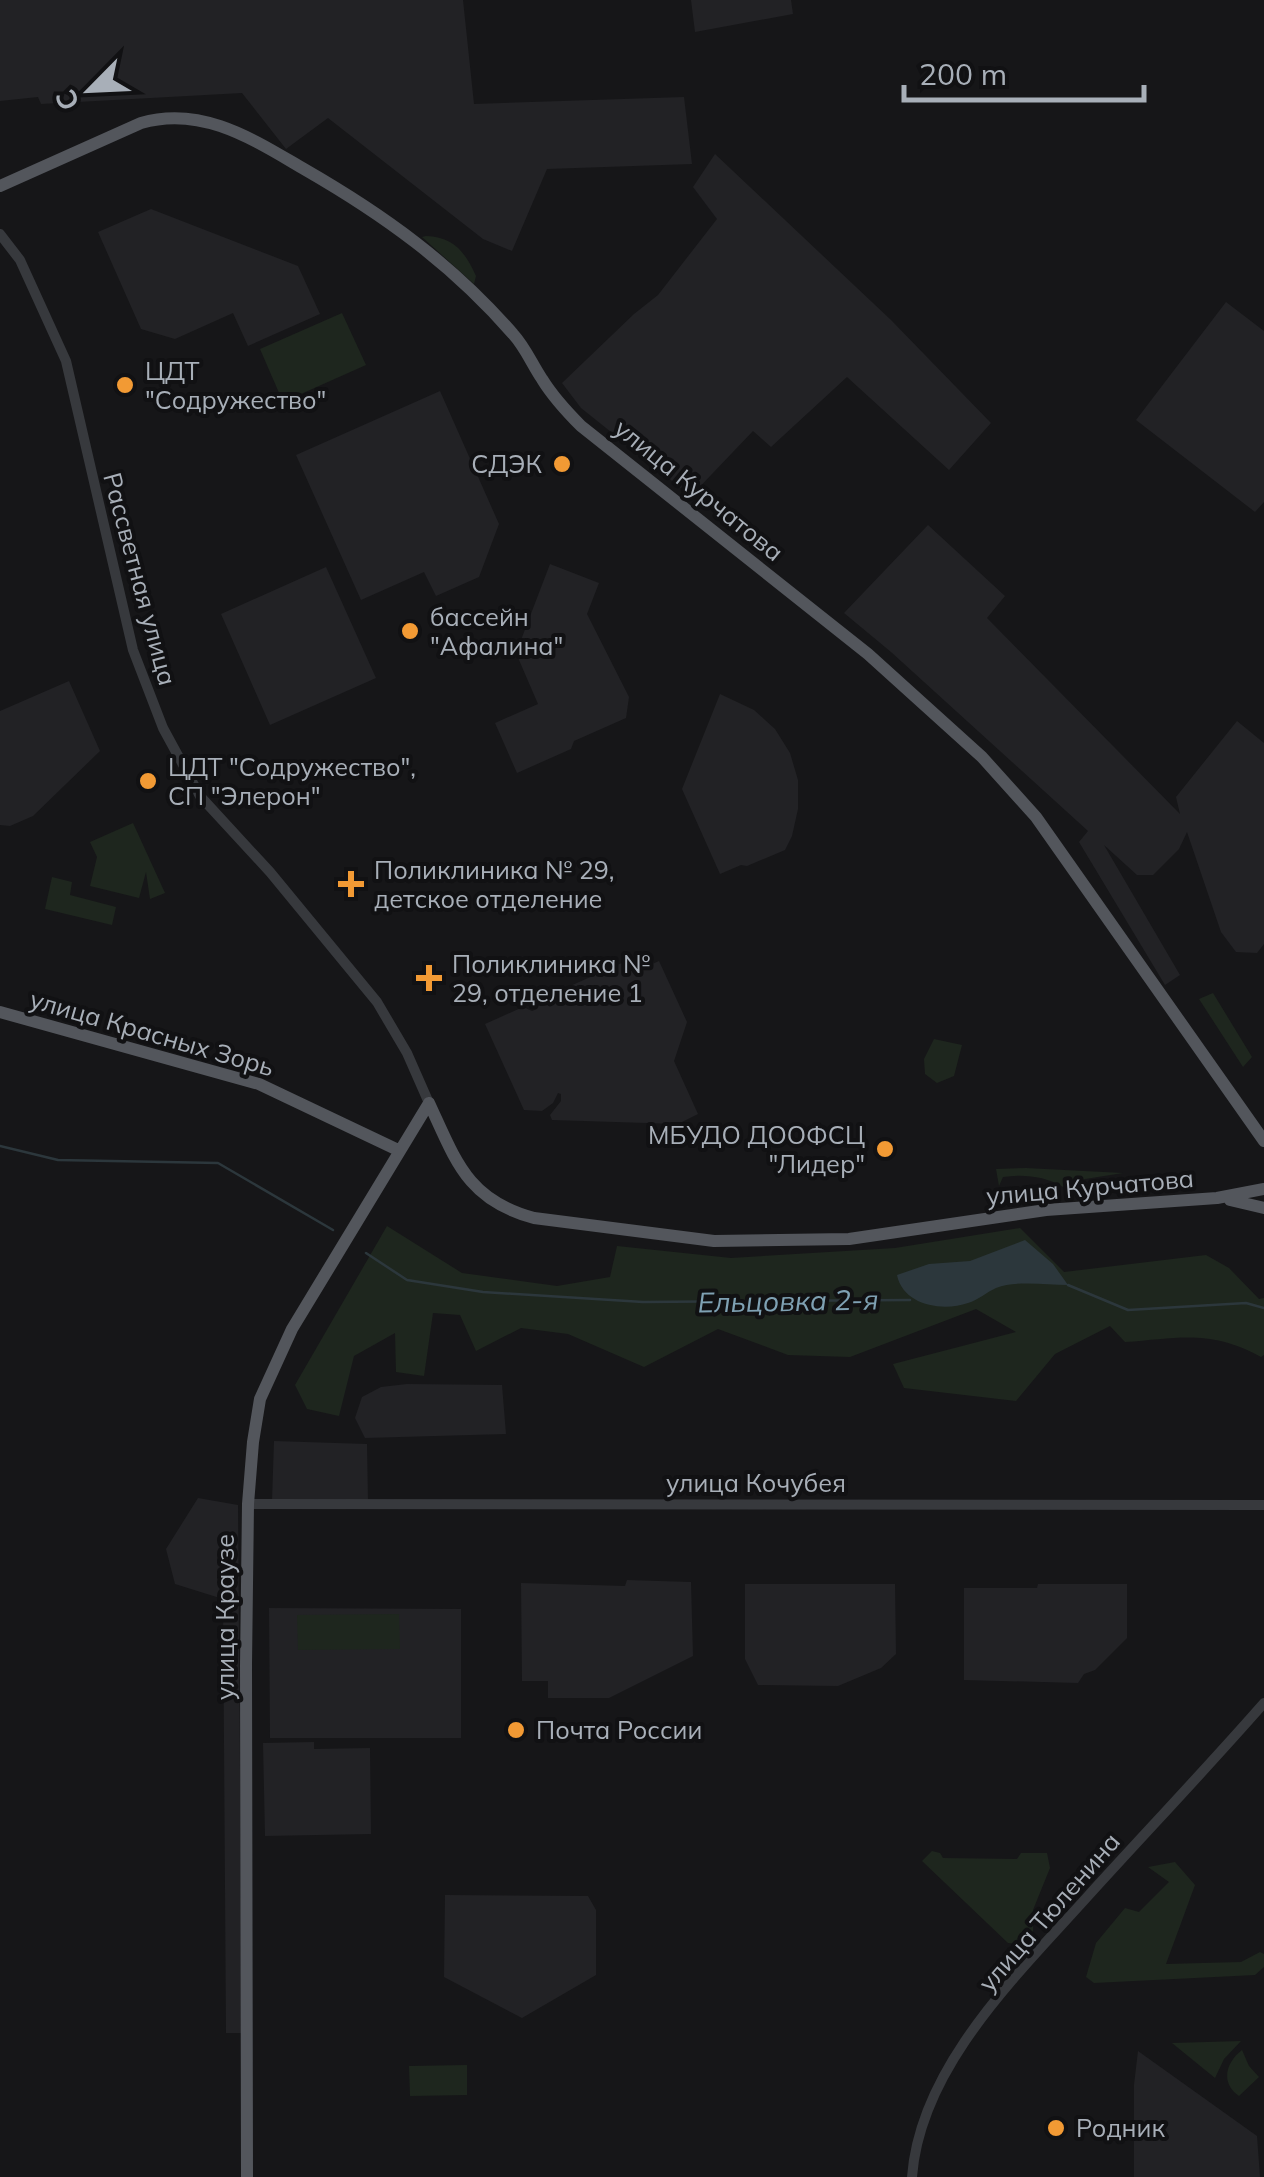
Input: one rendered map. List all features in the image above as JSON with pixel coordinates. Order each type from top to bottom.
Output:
[{"type":"main road","name":"улица Курчатова","points":[[0,186],[141,123],[183,118],[236,130],[394,223],[473,291],[516,337],[543,382],[581,426],[868,654],[982,757],[1036,817],[1260,1127],[1264,1141]]},
{"type":"main road","name":"улица Красных Зорь","points":[[0,1012],[259,1084],[398,1150]]},
{"type":"main road","name":"улица Курчатова","points":[[428,1104],[458,1163],[490,1202],[534,1218],[635,1232],[714,1241],[849,1238],[1046,1210],[1217,1198]]},
{"type":"main road","name":"улица Краузе","points":[[247,2177],[248,1504],[252,1442],[260,1398],[292,1329],[428,1104]]},
{"type":"main road","points":[[1217,1198],[1264,1189]]},
{"type":"main road","points":[[1217,1198],[1264,1208]]},
{"type":"street","name":"Рассветная улица","points":[[0,234],[20,260],[66,361],[133,650],[178,761],[200,796],[270,872],[377,1002],[408,1052],[428,1104]]},
{"type":"street","name":"улица Кочубея","points":[[248,1504],[1264,1504]]},
{"type":"street","name":"улица Тюленина","points":[[912,2177],[916,2146],[928,2108],[954,2057],[1023,1967],[1264,1702]]},
{"type":"shaded area","points":[[0,0],[463,0],[474,104],[684,97],[692,164],[547,169],[512,251],[483,239],[328,118],[286,149],[242,93],[41,104],[38,97],[0,101]]},
{"type":"shaded area","points":[[691,0],[791,0],[793,14],[695,32]]},
{"type":"shaded area","points":[[715,154],[891,320],[991,423],[949,470],[847,377],[771,447],[753,431],[691,496],[581,408],[562,383],[658,295],[717,219],[693,187]]},
{"type":"shaded area","points":[[151,209],[298,266],[320,314],[248,346],[233,313],[175,339],[141,329],[98,232]]},
{"type":"shaded area","points":[[422,237],[444,239],[457,247],[476,276],[474,284]]},
{"type":"shaded area","points":[[1226,302],[1264,331],[1264,502],[1255,512],[1136,420]]},
{"type":"shaded area","points":[[342,313],[366,365],[283,402],[260,349]]},
{"type":"shaded area","points":[[440,391],[499,524],[479,577],[436,596],[424,572],[361,600],[296,455]]},
{"type":"shaded area","points":[[928,525],[1005,596],[987,618],[1180,814],[1176,797],[1237,721],[1264,743],[1264,944],[1257,953],[1236,952],[1221,932],[1187,832],[1179,849],[1153,875],[1137,875],[1104,845],[1180,975],[1165,985],[1079,842],[1088,831],[844,613]]},
{"type":"shaded area","points":[[550,564],[599,583],[587,614],[629,697],[626,718],[517,773],[495,723],[538,704],[516,653]]},
{"type":"shaded area","points":[[326,567],[376,678],[270,725],[221,614]]},
{"type":"shaded area","points":[[69,681],[100,751],[33,816],[10,826],[0,825],[0,711]]},
{"type":"shaded area","points":[[720,694],[754,710],[775,729],[790,753],[798,780],[798,809],[785,850],[720,874],[682,789]]},
{"type":"shaded area","points":[[133,823],[165,893],[150,899],[146,872],[139,898],[90,886],[97,857],[90,842]]},
{"type":"shaded area","points":[[52,877],[72,882],[70,895],[116,907],[112,925],[45,909]]},
{"type":"shaded area","points":[[642,954],[648,966],[659,961],[687,1022],[674,1061],[698,1114],[678,1124],[552,1120],[550,1115],[561,1101],[558,1093],[542,1111],[524,1110],[485,1024],[523,1007],[537,1009],[541,999]]},
{"type":"shaded area","points":[[1213,993],[1252,1057],[1243,1067],[1199,999]]},
{"type":"shaded area","points":[[934,1039],[962,1045],[954,1076],[937,1083],[925,1074],[924,1059]]},
{"type":"shaded area","points":[[996,1169],[1123,1173],[1063,1187],[1041,1178],[1011,1176],[1003,1177],[999,1186]]},
{"type":"shaded area","points":[[1168,1177],[1165,1189],[1068,1193],[1086,1186]]},
{"type":"shaded area","points":[[387,1226],[462,1273],[557,1286],[610,1277],[617,1246],[731,1258],[895,1248],[1020,1228],[1064,1272],[1206,1255],[1229,1268],[1259,1299],[1264,1298],[1264,1355],[1210,1339],[1125,1342],[1110,1326],[1055,1354],[1016,1401],[904,1388],[893,1364],[1016,1332],[976,1309],[850,1357],[788,1355],[718,1329],[644,1367],[568,1334],[521,1328],[476,1351],[460,1315],[433,1313],[424,1376],[396,1372],[395,1333],[354,1356],[339,1416],[307,1409],[295,1385]]},
{"type":"shaded area","points":[[1025,1240],[1053,1264],[1068,1285],[1013,1284],[968,1303],[947,1307],[915,1299],[897,1275],[929,1264],[970,1261]]},
{"type":"shaded area","points":[[502,1385],[506,1434],[365,1438],[355,1418],[362,1397],[381,1387]]},
{"type":"shaded area","points":[[274,1441],[367,1444],[368,1501],[272,1501]]},
{"type":"shaded area","points":[[198,1498],[238,1505],[242,2033],[226,2033],[223,1599],[175,1584],[166,1549]]},
{"type":"shaded area","points":[[627,1580],[691,1582],[693,1656],[609,1698],[548,1698],[548,1681],[522,1681],[521,1583],[625,1586]]},
{"type":"shaded area","points":[[745,1584],[895,1584],[896,1654],[881,1668],[838,1686],[758,1685],[745,1659]]},
{"type":"shaded area","points":[[1038,1584],[1127,1584],[1127,1638],[1078,1683],[964,1680],[964,1588],[1037,1588]]},
{"type":"shaded area","points":[[269,1608],[461,1609],[461,1738],[270,1738]]},
{"type":"shaded area","points":[[399,1614],[400,1649],[298,1650],[297,1615]]},
{"type":"shaded area","points":[[314,1742],[314,1749],[370,1748],[371,1834],[265,1836],[263,1743]]},
{"type":"shaded area","points":[[932,1851],[943,1858],[1017,1859],[1021,1853],[1047,1853],[1050,1868],[1033,1910],[1033,1936],[1026,1945],[1008,1943],[922,1861]]},
{"type":"shaded area","points":[[1175,1862],[1195,1885],[1166,1964],[1241,1962],[1260,1952],[1264,1954],[1264,1967],[1255,1975],[1094,1983],[1086,1977],[1096,1943],[1125,1908],[1139,1912],[1169,1882],[1148,1867]]},
{"type":"shaded area","points":[[445,1895],[588,1896],[596,1910],[596,1975],[522,2018],[444,1977]]},
{"type":"shaded area","points":[[1241,2041],[1224,2059],[1215,2078],[1172,2043]]},
{"type":"shaded area","points":[[1242,2050],[1259,2077],[1239,2096],[1229,2085],[1227,2073]]},
{"type":"shaded area","points":[[1138,2051],[1257,2136],[1260,2177],[1134,2177]]},
{"type":"shaded area","points":[[467,2065],[467,2095],[410,2096],[409,2066]]},
{"type":"waterway","name":"Ельцовка 2-я","points":[[0,1146],[58,1160],[218,1163],[333,1230]]},
{"type":"waterway","name":"Ельцовка 2-я","points":[[366,1253],[407,1280],[483,1292],[643,1302],[910,1300]]},
{"type":"waterway","name":"Ельцовка 2-я","points":[[1068,1285],[1128,1310],[1246,1303],[1264,1308]]},
{"type":"place","name":"ЦДТ \"Содружество\"","points":[[125,385]]},
{"type":"place","name":"СДЭК","points":[[562,464]]},
{"type":"place","name":"бассейн \"Афалина\"","points":[[410,631]]},
{"type":"place","name":"ЦДТ \"Содружество\", СП \"Элерон\"","points":[[148,781]]},
{"type":"place","name":"Поликлиника № 29, детское отделение","points":[[351,884]]},
{"type":"place","name":"Поликлиника № 29, отделение 1","points":[[429,978]]},
{"type":"place","name":"МБУДО ДООФСЦ \"Лидер\"","points":[[885,1149]]},
{"type":"place","name":"Почта России","points":[[516,1730]]},
{"type":"place","name":"Родник","points":[[1056,2128]]}]
